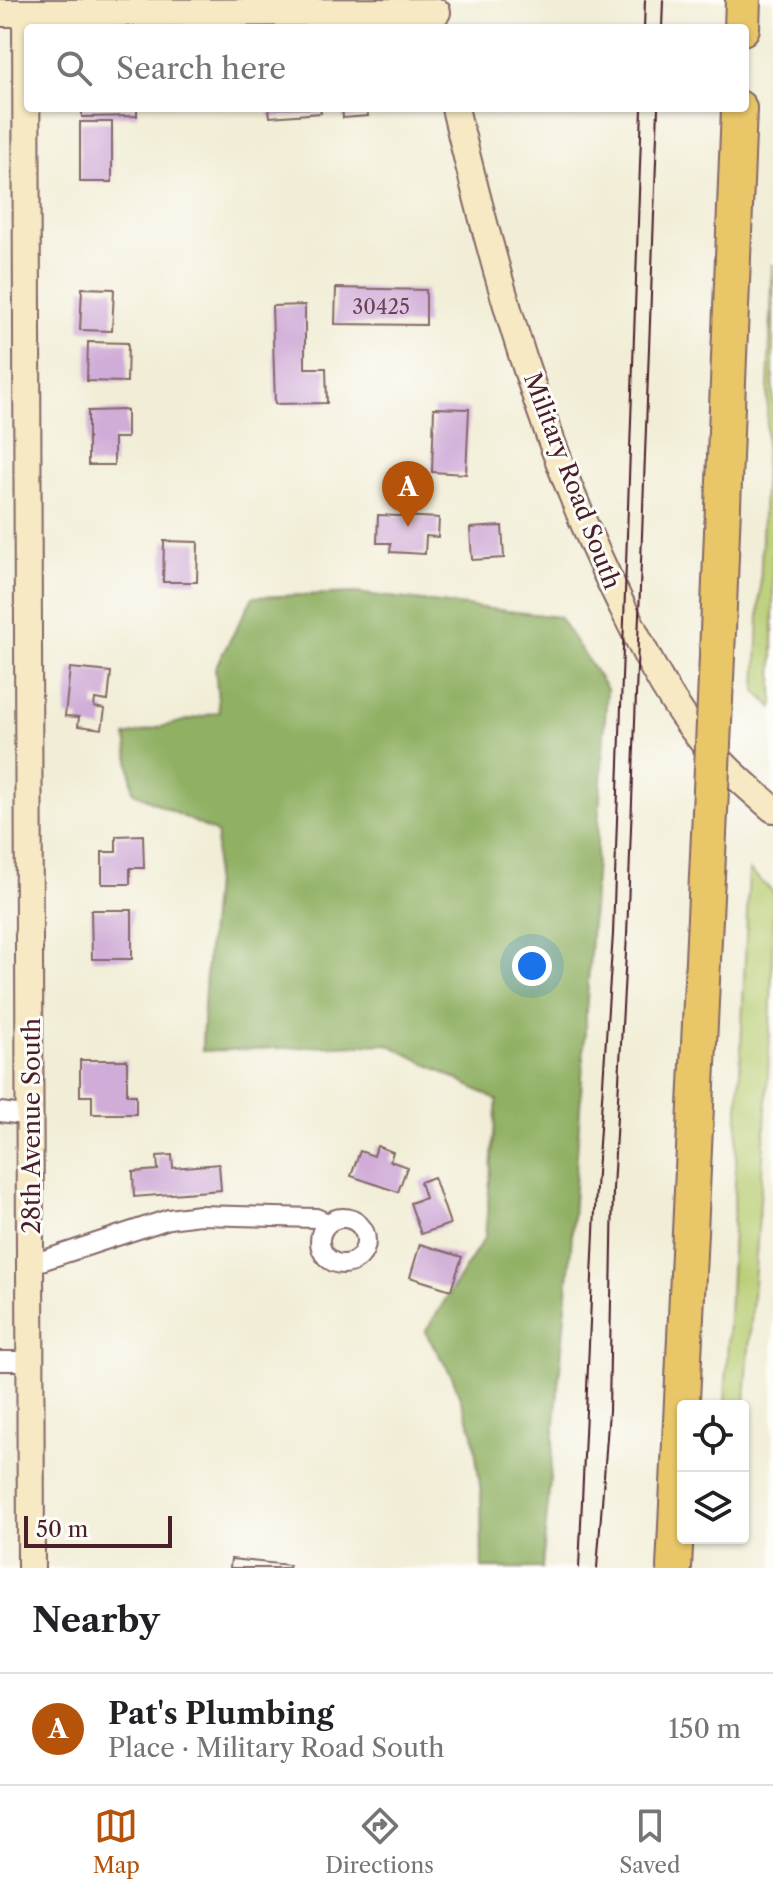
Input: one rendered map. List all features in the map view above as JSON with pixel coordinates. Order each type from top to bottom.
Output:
[{"type":"highway","points":[[742,24],[743,0]]},
{"type":"highway","points":[[674,1568],[739,112]]},
{"type":"street","points":[[13,13],[438,13]]},
{"type":"street","name":"28th Avenue South","points":[[13,13],[32,1116],[31,1568]]},
{"type":"street","name":"Military Road South","points":[[456,112],[499,276],[545,421],[592,547],[650,663],[691,728],[730,773],[773,809]]},
{"type":"street","points":[[0,1112],[32,1116]]},
{"type":"street","points":[[32,1264],[169,1219],[199,1215],[316,1218],[327,1223]]},
{"type":"street","points":[[0,1361],[31,1361]]},
{"type":"green space","points":[[773,264],[773,708],[756,691]]},
{"type":"green space","points":[[355,593],[559,617],[607,689],[571,1248],[542,1568],[482,1568],[481,1493],[473,1433],[452,1376],[425,1332],[485,1237],[497,1100],[388,1044],[202,1051],[217,833],[133,792],[126,736],[219,712],[215,668],[253,597]]},
{"type":"green space","points":[[749,870],[773,892],[767,1093],[745,1400],[725,1400]]},
{"type":"building","points":[[82,112],[137,112],[137,116],[82,117]]},
{"type":"building","points":[[269,112],[321,113],[270,117]]},
{"type":"building","points":[[342,112],[368,112],[368,116],[343,118]]},
{"type":"building","points":[[80,122],[112,122],[112,182],[80,182]]},
{"type":"building","points":[[82,288],[114,289],[112,331],[80,330]]},
{"type":"building","points":[[336,288],[426,290],[426,325],[335,324]]},
{"type":"building","points":[[305,305],[305,368],[326,368],[327,403],[275,404],[272,306]]},
{"type":"building","points":[[88,342],[128,343],[127,382],[87,381]]},
{"type":"building","points":[[434,408],[469,409],[466,474],[432,472]]},
{"type":"building","points":[[127,410],[127,438],[114,438],[114,465],[88,465],[88,411]]},
{"type":"building","points":[[378,515],[439,518],[438,537],[426,536],[425,554],[390,552],[391,543],[377,543]]},
{"type":"building","points":[[502,526],[504,558],[472,560],[470,528]]},
{"type":"building","points":[[164,541],[198,542],[197,582],[163,582]]},
{"type":"building","points":[[70,668],[111,672],[108,701],[95,699],[94,707],[105,709],[102,729],[78,726],[79,717],[65,716]]},
{"type":"building","points":[[143,835],[144,868],[130,868],[130,884],[102,884],[102,852],[116,852],[116,836]]},
{"type":"building","points":[[91,910],[132,910],[132,959],[92,959]]},
{"type":"building","points":[[80,1060],[127,1060],[127,1095],[136,1095],[136,1114],[92,1114],[92,1096],[80,1096]]},
{"type":"building","points":[[377,1146],[393,1152],[390,1161],[407,1167],[398,1192],[351,1176],[360,1151],[374,1156]]},
{"type":"building","points":[[172,1155],[173,1168],[219,1164],[221,1190],[134,1197],[133,1172],[158,1170],[157,1156]]},
{"type":"building","points":[[434,1177],[450,1224],[421,1234],[410,1203],[425,1198],[420,1182]]},
{"type":"building","points":[[420,1244],[462,1257],[451,1290],[410,1277]]},
{"type":"building","points":[[231,1559],[290,1565],[289,1568],[230,1568]]},
{"type":"tram line","points":[[644,24],[645,0]]},
{"type":"tram line","points":[[662,24],[663,0]]},
{"type":"tram line","points":[[579,1568],[596,1188],[613,934],[642,112]]},
{"type":"tram line","points":[[597,1568],[609,1411],[613,1189],[627,935],[658,112]]},
{"type":"place","name":"Pat's Plumbing","points":[[408,527]]}]
